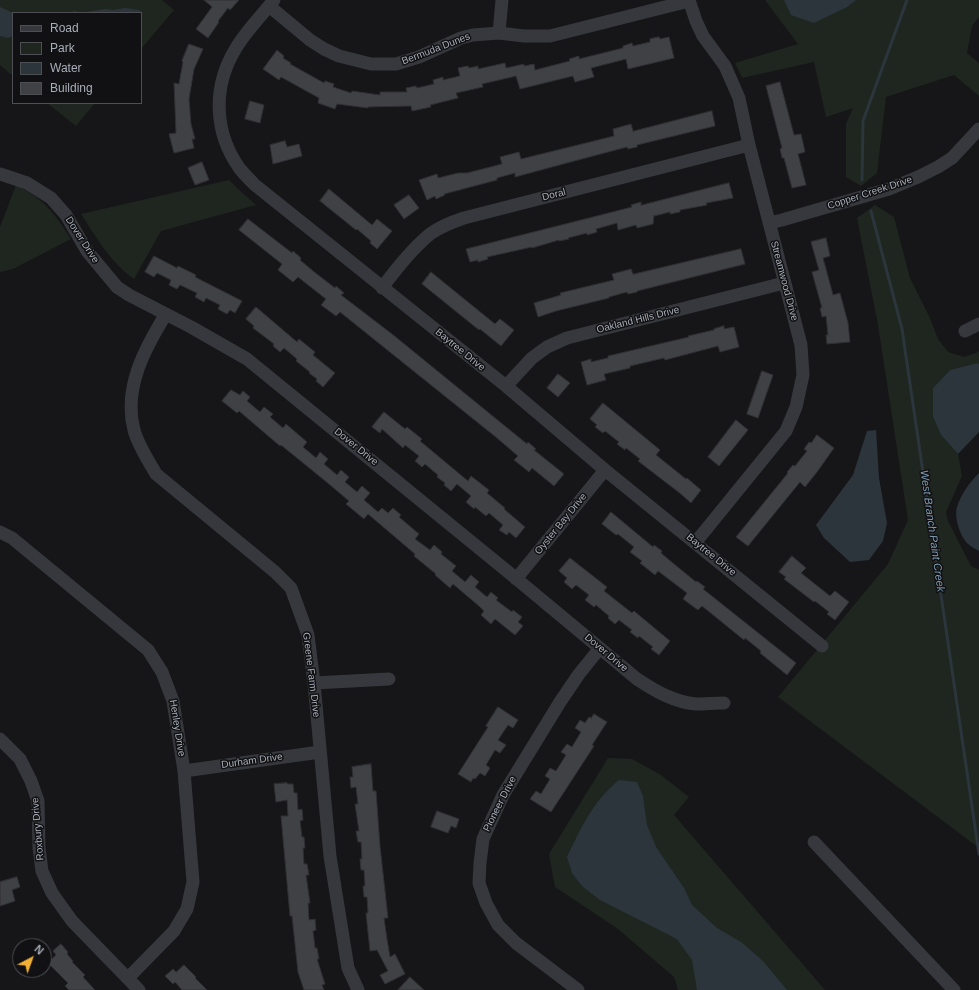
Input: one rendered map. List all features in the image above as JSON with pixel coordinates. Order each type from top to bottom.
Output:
[{"type":"street","points":[[499,33],[502,0]]},
{"type":"street","name":"Bermuda Dunes","points":[[272,3],[310,40],[324,49],[339,56],[370,64],[396,64],[419,57],[461,38],[473,35],[499,33],[524,36],[550,36],[689,1]]},
{"type":"street","name":"Streamwood Drive","points":[[689,1],[703,36],[726,66],[740,98],[749,145],[801,345],[803,375],[796,406],[786,431],[695,543]]},
{"type":"street","name":"Baytree Drive","points":[[272,3],[235,48],[220,82],[219,112],[221,127],[233,158],[241,170],[255,185],[506,386],[605,470],[822,646]]},
{"type":"street","name":"Copper Creek Drive","points":[[769,223],[873,194],[918,177],[952,158],[978,133]]},
{"type":"street","name":"Doral","points":[[382,288],[413,252],[431,234],[452,222],[749,145]]},
{"type":"street","name":"Dover Drive","points":[[0,174],[27,183],[51,198],[66,215],[86,251],[117,287],[129,295],[191,326],[247,360],[637,679],[659,693],[678,700],[696,704],[724,703]]},
{"type":"street","name":"Oakland Hills Drive","points":[[506,386],[532,358],[547,347],[567,338],[784,283]]},
{"type":"street","name":"Greene Farm Drive","points":[[166,314],[139,364],[134,379],[131,402],[134,430],[145,456],[156,474],[275,572],[291,588],[308,635],[314,683],[330,856],[346,959],[348,968],[358,990]]},
{"type":"street","points":[[965,332],[979,324]]},
{"type":"street","name":"Oyster Bay Drive","points":[[516,579],[605,470]]},
{"type":"street","name":"Henley Drive","points":[[0,532],[12,538],[148,650],[162,672],[174,701],[184,771],[193,882],[187,908],[174,932],[128,978]]},
{"type":"street","name":"Pioneer Drive","points":[[578,990],[516,943],[498,925],[486,903],[479,883],[480,863],[483,839],[503,795],[560,702],[579,674],[600,648]]},
{"type":"street","points":[[314,683],[389,678]]},
{"type":"street","name":"Roxbury Drive","points":[[0,739],[20,759],[32,781],[38,801],[39,848],[42,871],[52,893],[72,921],[139,990]]},
{"type":"street","name":"Durham Drive","points":[[184,771],[320,752]]},
{"type":"street","points":[[814,842],[954,990]]},
{"type":"green space","points":[[0,0],[162,0],[174,10],[142,48],[142,12],[12,12],[12,75],[0,65]]},
{"type":"green space","points":[[765,0],[979,0],[979,17],[972,26],[967,53],[979,63],[979,96],[954,75],[886,97],[877,173],[861,186],[846,177],[846,124],[853,108],[826,117],[814,62],[742,78],[735,63],[798,44]]},
{"type":"green space","points":[[48,104],[94,104],[76,126]]},
{"type":"green space","points":[[229,180],[256,205],[161,231],[134,279],[111,257],[98,241],[81,214]]},
{"type":"green space","points":[[16,185],[34,195],[41,201],[54,214],[71,239],[13,269],[0,272],[0,227]]},
{"type":"green space","points":[[875,205],[894,217],[910,278],[930,318],[938,339],[948,352],[964,357],[979,351],[979,364],[977,363],[950,370],[933,388],[933,417],[941,435],[958,454],[962,476],[946,512],[948,521],[971,566],[979,570],[979,848],[778,697],[888,564],[908,520],[878,325],[857,218]]},
{"type":"green space","points":[[608,758],[632,759],[661,775],[689,797],[674,815],[825,990],[678,990],[674,977],[618,929],[555,887],[549,854]]},
{"type":"water","points":[[784,0],[856,0],[847,7],[814,23],[791,15]]},
{"type":"water","points":[[0,7],[12,13],[12,36],[8,38],[0,36]]},
{"type":"water","points":[[125,8],[142,12],[87,12]]},
{"type":"water","points":[[977,363],[979,364],[979,432],[958,454],[941,435],[933,417],[933,388],[950,370]]},
{"type":"water","points":[[876,430],[879,478],[887,523],[883,541],[869,560],[850,562],[824,538],[816,525],[853,475],[867,431]]},
{"type":"water","points":[[979,473],[979,551],[969,545],[962,536],[958,527],[956,511],[963,493]]},
{"type":"water","points":[[619,780],[637,782],[643,796],[647,825],[656,847],[684,888],[692,905],[717,928],[741,942],[763,961],[787,990],[697,990],[692,960],[677,939],[600,900],[582,886],[572,873],[567,857],[588,816],[602,797]]},
{"type":"building","points":[[204,0],[239,0],[230,10],[228,8],[208,38],[196,29],[212,7]]},
{"type":"building","points":[[659,37],[660,39],[669,37],[674,58],[628,69],[626,59],[591,68],[594,77],[575,82],[573,76],[520,89],[516,76],[482,84],[483,87],[456,93],[458,98],[430,105],[431,107],[412,111],[411,106],[368,108],[337,104],[335,109],[318,103],[319,98],[281,77],[279,80],[263,69],[277,50],[284,56],[283,58],[291,63],[290,64],[324,83],[325,81],[334,84],[333,87],[351,93],[352,91],[380,95],[380,92],[407,92],[406,88],[416,86],[417,88],[434,84],[433,80],[443,77],[443,80],[460,76],[458,68],[478,66],[478,69],[505,63],[506,68],[524,64],[524,66],[534,64],[535,70],[570,61],[569,59],[579,56],[579,59],[623,48],[623,46],[632,43],[633,46],[650,42],[650,39]]},
{"type":"building","points":[[189,44],[203,49],[194,69],[189,99],[191,124],[195,139],[192,139],[194,148],[174,153],[169,134],[176,133],[174,83],[179,84],[182,61]]},
{"type":"building","points":[[780,82],[794,135],[801,134],[805,152],[798,154],[806,185],[792,188],[784,158],[782,158],[780,149],[782,148],[766,86]]},
{"type":"building","points":[[250,101],[264,105],[260,123],[245,119]]},
{"type":"building","points":[[712,111],[715,126],[637,145],[637,147],[628,149],[627,147],[515,177],[515,173],[497,178],[497,180],[444,194],[445,195],[436,199],[435,196],[427,200],[419,180],[437,174],[438,178],[458,173],[467,173],[502,164],[500,157],[519,152],[521,159],[614,136],[613,129],[631,124],[633,131]]},
{"type":"building","points":[[285,141],[287,147],[299,144],[302,156],[273,164],[270,145]]},
{"type":"building","points":[[202,162],[209,180],[195,185],[188,168]]},
{"type":"building","points":[[729,183],[733,198],[706,203],[707,205],[680,210],[680,212],[654,215],[653,224],[637,228],[636,225],[618,230],[617,223],[596,229],[597,232],[587,235],[587,233],[532,248],[487,257],[488,259],[478,262],[478,260],[470,262],[466,249],[632,207],[631,205],[641,202],[641,205]]},
{"type":"building","points":[[329,189],[372,225],[377,219],[392,231],[377,249],[370,243],[371,241],[357,229],[356,230],[320,201]]},
{"type":"building","points":[[409,195],[419,208],[404,219],[394,205]]},
{"type":"building","points":[[248,219],[292,253],[293,251],[301,258],[300,260],[313,271],[344,293],[341,295],[392,334],[527,444],[528,442],[536,449],[534,450],[564,474],[554,486],[532,468],[529,472],[514,460],[518,456],[497,438],[340,312],[336,316],[321,305],[326,299],[298,277],[293,282],[278,270],[282,264],[239,230]]},
{"type":"building","points":[[826,238],[830,256],[823,258],[833,295],[840,293],[848,323],[850,342],[827,344],[826,335],[828,335],[826,316],[822,317],[820,308],[822,308],[812,272],[819,270],[811,242]]},
{"type":"building","points":[[741,249],[745,264],[637,292],[628,294],[627,292],[538,317],[534,303],[561,295],[560,293],[614,280],[612,274],[631,269],[633,274]]},
{"type":"building","points":[[154,256],[177,268],[178,266],[196,275],[195,277],[242,301],[235,313],[230,310],[227,314],[218,309],[220,305],[206,298],[204,302],[195,297],[197,293],[180,285],[177,289],[169,285],[171,280],[157,273],[154,277],[145,272]]},
{"type":"building","points":[[431,272],[495,324],[500,319],[514,330],[501,346],[422,284]]},
{"type":"building","points":[[256,307],[297,342],[299,339],[315,352],[313,355],[335,373],[323,387],[316,381],[317,379],[309,373],[310,372],[296,361],[297,359],[284,348],[280,352],[273,346],[274,344],[253,328],[254,326],[246,319]]},
{"type":"building","points":[[724,326],[724,329],[734,327],[739,347],[720,352],[718,346],[665,360],[664,358],[630,366],[630,368],[604,374],[606,380],[587,385],[581,362],[591,359],[591,362],[608,358],[608,356],[689,337],[688,336]]},
{"type":"building","points":[[762,371],[773,375],[758,418],[747,414]]},
{"type":"building","points":[[558,374],[570,383],[558,397],[547,388]]},
{"type":"building","points":[[231,390],[240,395],[243,391],[250,397],[247,401],[260,412],[264,407],[273,414],[270,417],[283,428],[286,424],[307,442],[303,447],[316,458],[320,452],[328,459],[324,464],[337,475],[341,470],[349,477],[345,482],[357,492],[362,486],[370,493],[364,500],[378,512],[382,508],[388,513],[393,508],[401,515],[399,517],[419,534],[415,539],[430,550],[434,545],[442,552],[441,554],[456,566],[452,571],[465,582],[471,575],[479,582],[475,587],[487,597],[491,592],[498,598],[496,600],[512,612],[513,610],[522,617],[518,622],[523,626],[515,635],[495,619],[491,624],[481,615],[484,611],[453,584],[450,588],[414,556],[415,554],[368,514],[364,519],[346,504],[349,501],[329,484],[281,445],[280,446],[239,411],[237,413],[222,401]]},
{"type":"building","points":[[603,403],[660,450],[656,455],[701,490],[691,503],[638,461],[640,459],[626,448],[625,450],[617,444],[619,442],[605,431],[603,433],[595,427],[597,425],[590,419]]},
{"type":"building","points":[[384,412],[405,429],[407,427],[422,439],[420,441],[468,481],[471,476],[489,490],[487,493],[525,527],[516,538],[509,532],[507,535],[499,530],[503,525],[489,513],[486,516],[466,502],[471,496],[457,484],[451,491],[444,485],[445,483],[437,477],[438,475],[425,464],[422,467],[415,461],[419,456],[405,445],[403,448],[382,429],[380,433],[372,427]]},
{"type":"building","points":[[736,420],[748,430],[719,466],[708,457]]},
{"type":"building","points":[[817,435],[834,448],[805,487],[800,482],[748,546],[736,537],[788,473],[787,472],[793,465],[795,466],[807,451],[804,449]]},
{"type":"building","points":[[611,512],[653,547],[654,545],[662,551],[661,553],[668,559],[696,582],[697,581],[705,587],[703,589],[796,663],[787,675],[760,653],[761,651],[745,638],[744,640],[702,606],[698,610],[683,599],[687,593],[658,571],[655,575],[640,563],[642,561],[630,552],[634,547],[618,534],[616,535],[602,524]]},
{"type":"building","points":[[792,556],[806,568],[801,573],[830,596],[835,591],[849,602],[835,620],[827,614],[829,612],[784,579],[786,577],[779,572]]},
{"type":"building","points":[[570,558],[607,587],[604,591],[632,613],[634,611],[670,641],[659,655],[651,649],[653,647],[639,636],[638,638],[630,632],[632,630],[619,620],[615,624],[608,618],[609,616],[596,605],[594,607],[585,600],[589,595],[576,585],[572,589],[564,582],[567,578],[559,571]]},
{"type":"building","points":[[498,707],[518,720],[513,728],[508,725],[498,740],[506,745],[500,753],[495,750],[486,765],[490,768],[485,776],[480,773],[475,779],[473,778],[471,782],[458,774],[488,727],[486,726]]},
{"type":"building","points":[[594,714],[607,722],[592,745],[594,746],[551,812],[530,799],[536,791],[541,794],[550,779],[545,776],[550,768],[556,771],[566,755],[561,752],[567,744],[572,747],[581,732],[575,728],[580,720],[585,723],[589,717],[591,718]]},
{"type":"building","points":[[371,764],[373,791],[376,791],[388,918],[384,918],[387,939],[390,957],[395,954],[405,974],[385,984],[380,975],[388,971],[377,950],[370,951],[366,913],[368,913],[367,897],[364,897],[364,870],[361,870],[360,859],[362,859],[361,842],[358,842],[356,831],[359,831],[355,804],[358,804],[356,787],[351,788],[350,777],[353,777],[352,767]]},
{"type":"building","points":[[274,784],[293,784],[294,793],[297,793],[298,810],[302,809],[303,820],[300,821],[302,837],[304,837],[304,864],[307,864],[309,875],[306,875],[310,903],[308,903],[309,920],[315,919],[316,930],[313,931],[315,948],[317,948],[319,959],[317,959],[325,984],[322,985],[324,990],[304,990],[298,972],[292,916],[290,916],[281,816],[288,816],[287,800],[276,802]]},
{"type":"building","points":[[437,811],[459,819],[456,828],[451,826],[448,833],[431,827]]},
{"type":"building","points":[[17,877],[20,887],[12,890],[15,901],[0,906],[0,882]]},
{"type":"building","points":[[61,944],[68,952],[67,954],[73,961],[72,962],[85,975],[83,977],[95,990],[69,990],[65,986],[68,983],[52,967],[52,959],[56,955],[53,951]]},
{"type":"building","points":[[184,965],[207,990],[182,990],[175,982],[173,984],[165,976],[173,969],[176,972]]},
{"type":"building","points":[[410,977],[424,990],[398,990]]},
{"type":"waterway","name":"West Branch Paint Creek","points":[[862,180],[863,121],[907,0]]},
{"type":"waterway","name":"West Branch Paint Creek","points":[[871,211],[902,329],[979,854]]}]
